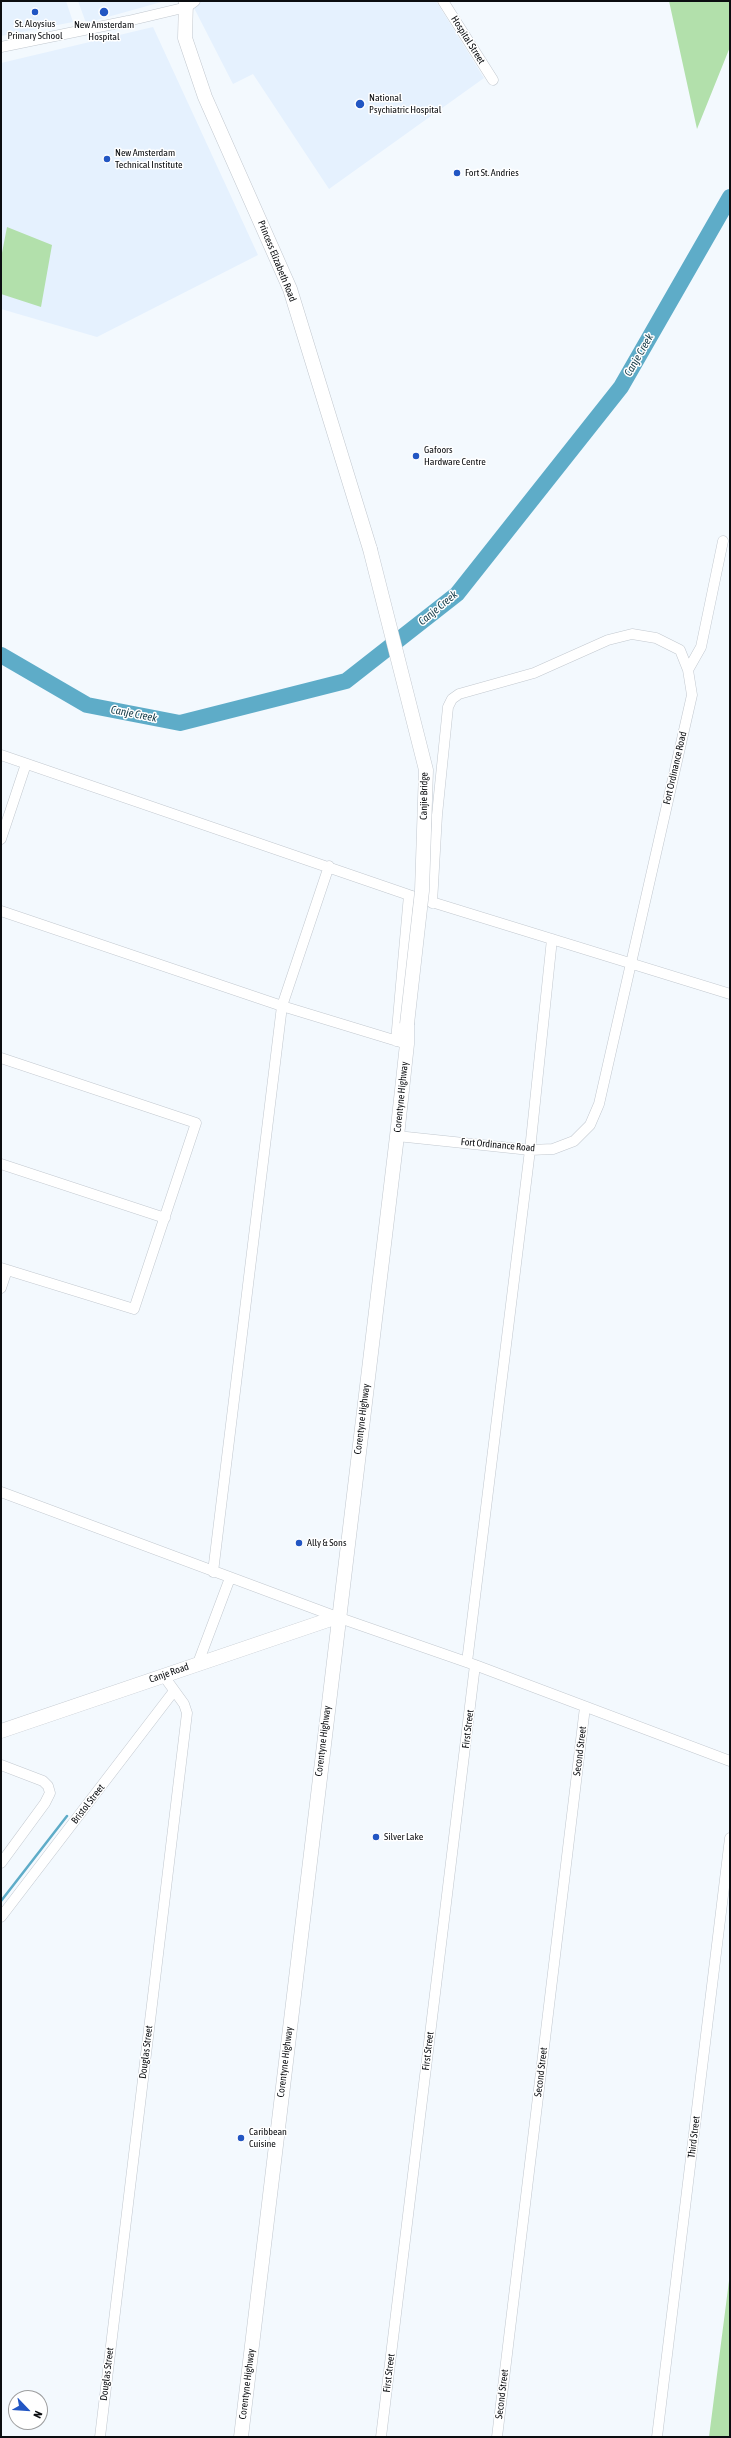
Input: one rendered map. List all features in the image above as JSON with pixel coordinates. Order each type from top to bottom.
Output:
[{"type":"main road","name":"Princess Elizabeth Road","points":[[190,3],[185,38],[205,97],[290,289],[370,549]]},
{"type":"main road","name":"Canjie Bridge","points":[[370,549],[426,770],[422,891],[407,1024],[401,1043]]},
{"type":"main road","name":"Corentyne Highway","points":[[241,2437],[337,1617],[397,1136],[401,1043]]},
{"type":"main road","name":"Canje Road","points":[[1,1732],[198,1663],[337,1617]]},
{"type":"street","name":"Hospital Street","points":[[442,1],[492,80]]},
{"type":"street","points":[[1,46],[128,21],[190,3]]},
{"type":"street","points":[[688,670],[701,647],[723,541]]},
{"type":"street","name":"Fort Ordinance Road","points":[[397,1136],[530,1150],[553,1148],[574,1142],[590,1125],[599,1104],[692,695],[688,670],[680,650],[656,638],[632,634],[608,640],[534,673],[459,694],[452,700],[448,707],[437,815],[432,903]]},
{"type":"street","points":[[1,756],[329,866],[409,896],[631,962],[730,994]]},
{"type":"street","points":[[1,840],[26,764]]},
{"type":"street","points":[[213,1572],[282,1006],[329,866]]},
{"type":"street","points":[[1,911],[282,1006],[401,1043],[409,896]]},
{"type":"street","name":"First Street","points":[[381,2437],[472,1663],[530,1150],[552,939]]},
{"type":"street","points":[[1,1058],[196,1123],[134,1309],[4,1269],[1,1288]]},
{"type":"street","points":[[1,1164],[164,1218]]},
{"type":"street","points":[[1,1492],[213,1572],[337,1617],[472,1663],[585,1707],[730,1760]]},
{"type":"street","points":[[198,1663],[230,1578]]},
{"type":"street","name":"Douglas Street","points":[[100,2437],[187,1713],[184,1704],[163,1675]]},
{"type":"street","name":"Bristol Street","points":[[1,1917],[174,1691]]},
{"type":"street","name":"Second Street","points":[[497,2437],[585,1707]]},
{"type":"street","points":[[1,1765],[42,1781],[48,1786],[50,1793],[46,1803],[1,1864]]},
{"type":"street","name":"Third Street","points":[[658,2437],[730,1838]]},
{"type":"shaded area","name":"St. Aloysius Primary School","points":[[1,1],[66,1],[73,22],[1,36]]},
{"type":"shaded area","name":"New Amsterdam Hospital","points":[[78,1],[165,1],[86,23]]},
{"type":"shaded area","name":"National Psychiatric Hospital","points":[[198,1],[436,1],[484,78],[329,189],[253,74],[233,84],[192,4]]},
{"type":"shaded area","name":"New Amsterdam Technical Institute","points":[[153,27],[258,255],[97,337],[1,309],[1,63]]},
{"type":"green space","points":[[669,1],[730,1],[730,47],[697,129]]},
{"type":"green space","points":[[7,227],[52,245],[41,307],[1,294],[1,258]]},
{"type":"green space","points":[[730,2273],[730,2437],[709,2437]]},
{"type":"waterway","name":"Canje Creek","points":[[1,655],[87,705],[180,723],[346,681],[457,594],[621,387],[730,197]]},
{"type":"waterway","points":[[1,1901],[67,1816]]},
{"type":"place","name":"St. Aloysius Primary School","points":[[35,12]]},
{"type":"place","name":"New Amsterdam Hospital","points":[[104,12]]},
{"type":"place","name":"National Psychiatric Hospital","points":[[360,104]]},
{"type":"place","name":"New Amsterdam Technical Institute","points":[[107,159]]},
{"type":"place","name":"Fort St. Andries","points":[[457,173]]},
{"type":"place","name":"Gafoors Hardware Centre","points":[[416,456]]},
{"type":"place","name":"Ally & Sons","points":[[299,1543]]},
{"type":"place","name":"Silver Lake","points":[[376,1837]]},
{"type":"place","name":"Caribbean Cuisine","points":[[241,2138]]}]
